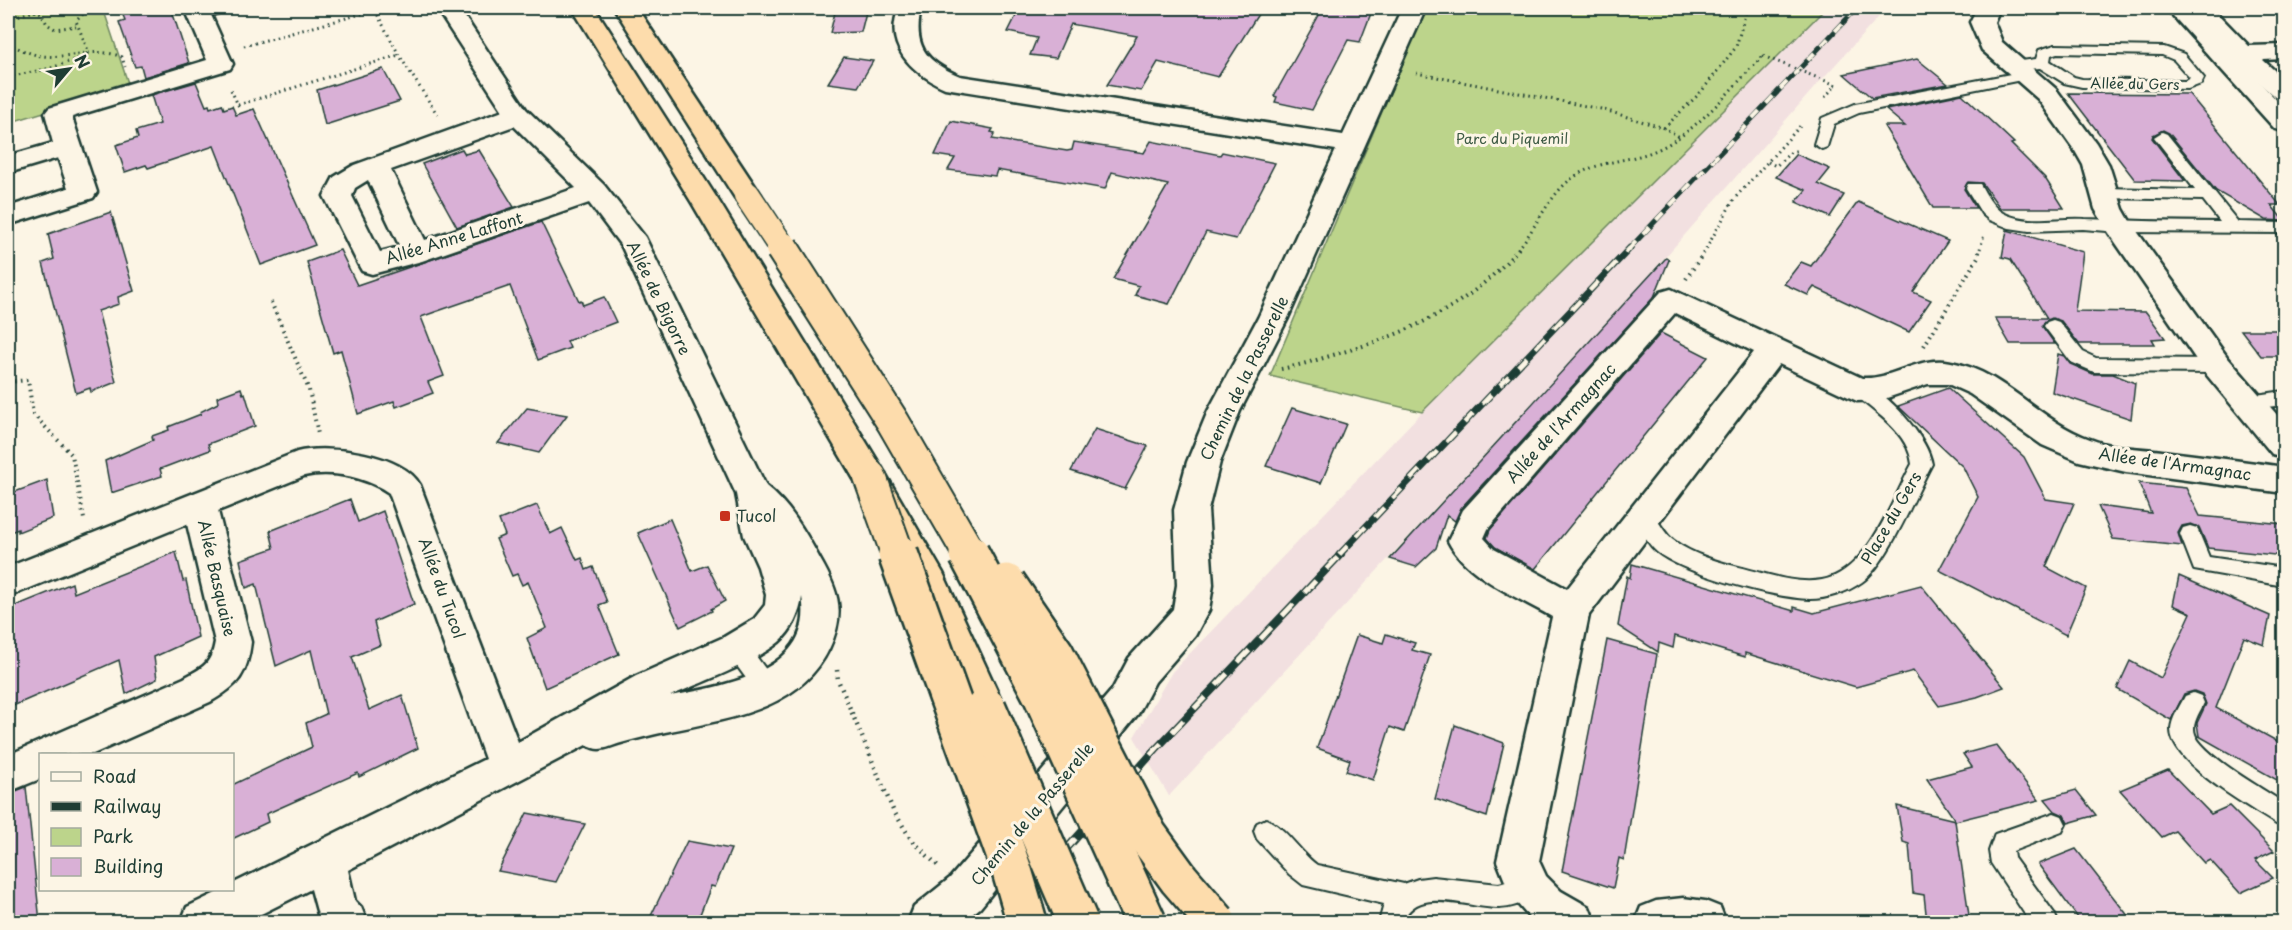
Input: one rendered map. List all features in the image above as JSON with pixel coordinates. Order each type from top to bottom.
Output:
[{"type":"highway","points":[[583,8],[706,203],[870,477],[930,583],[1078,922]]},
{"type":"highway","points":[[626,8],[879,396],[1054,654],[1146,835],[1179,879],[1216,922]]},
{"type":"highway","points":[[879,396],[975,562],[1051,708],[1146,922]]},
{"type":"highway","points":[[870,477],[1012,871],[1027,922]]},
{"type":"street","points":[[8,216],[83,192],[58,113],[221,64],[198,11],[210,8]]},
{"type":"street","name":"Allée de Bigorre","points":[[448,8],[517,114],[594,191],[635,244],[753,494],[761,536],[783,586],[784,602],[777,619],[767,630],[737,648],[648,688],[548,747],[508,767]]},
{"type":"street","points":[[910,8],[905,24],[906,36],[913,55],[929,71],[954,84],[1353,145]]},
{"type":"street","name":"Chemin de la Passerelle","points":[[929,922],[965,893],[1125,702],[1143,667],[1182,626],[1190,612],[1195,580],[1190,530],[1195,488],[1201,466],[1248,364],[1274,318],[1414,8]]},
{"type":"street","name":"Allée du Gers","points":[[1989,8],[1983,17],[1984,33],[1996,51],[2028,68],[2087,149],[2096,165],[2103,193],[2119,227],[2217,366],[2284,445]]},
{"type":"street","points":[[2178,8],[2262,73]]},
{"type":"street","points":[[2199,8],[2262,73],[2284,123]]},
{"type":"street","points":[[2262,73],[2284,52]]},
{"type":"street","name":"Allée Anne Laffont","points":[[517,114],[502,122],[375,166],[350,177],[338,193],[372,264],[417,252],[568,202],[594,191]]},
{"type":"street","points":[[8,165],[67,147]]},
{"type":"street","points":[[375,166],[417,252]]},
{"type":"street","points":[[1671,299],[1862,390],[1877,389],[1937,371]]},
{"type":"street","name":"Allée de l'Armagnac","points":[[1572,610],[1482,559],[1465,541],[1475,519],[1671,299]]},
{"type":"street","points":[[1574,922],[1557,915],[1536,896],[1519,868],[1518,854],[1572,610],[1774,349]]},
{"type":"street","name":"Allée de l'Armagnac","points":[[1937,371],[1952,373],[1973,383],[2046,432],[2077,448],[2115,458],[2284,480]]},
{"type":"street","name":"Allée du Tucol","points":[[8,582],[297,465],[324,460],[382,472],[394,477],[403,485],[508,767]]},
{"type":"street","name":"Allée de Bigorre","points":[[548,747],[634,721],[745,699],[767,689],[799,665],[807,656],[819,633],[823,610],[814,580],[787,535],[764,503],[753,494]]},
{"type":"street","name":"Allée Basquaise","points":[[54,753],[196,690],[220,675],[230,664],[232,642],[200,506]]},
{"type":"street","points":[[8,774],[39,760]]},
{"type":"street","points":[[202,922],[246,912],[325,861],[508,767]]},
{"type":"street","points":[[325,861],[337,912],[346,922]]},
{"type":"street","points":[[1656,922],[1683,919],[1705,922]]},
{"type":"lane","name":"Allée du Gers","points":[[1822,144],[1827,121],[1856,109],[2028,68],[2044,54],[2055,49],[2153,50],[2179,57],[2197,78],[2188,85],[2082,83],[2028,68]]},
{"type":"lane","points":[[2162,136],[2234,229]]},
{"type":"lane","points":[[1974,188],[1988,210],[1995,216],[2015,224],[2030,226],[2083,224],[2119,227],[2284,228]]},
{"type":"lane","points":[[2103,193],[2207,195]]},
{"type":"lane","points":[[2053,326],[2077,357],[2094,365],[2217,366]]},
{"type":"lane","name":"Place du Gers","points":[[1644,518],[1659,540],[1679,556],[1735,575],[1804,590],[1825,588],[1850,579],[1871,557],[1922,464],[1917,444],[1906,430],[1862,390]]},
{"type":"lane","points":[[2249,402],[2284,398]]},
{"type":"lane","points":[[2190,534],[2201,564],[2284,577]]},
{"type":"lane","points":[[737,648],[767,689]]},
{"type":"lane","points":[[2193,703],[2183,726],[2183,733],[2193,751],[2217,772],[2284,816]]},
{"type":"lane","points":[[2045,922],[2003,863],[2001,851],[2004,842],[2013,837],[2054,824]]},
{"type":"lane","points":[[1266,831],[1298,866],[1312,876],[1406,897]]},
{"type":"lane","points":[[1391,922],[1395,909],[1406,897],[1420,890],[1428,888],[1507,896],[1530,887]]},
{"type":"path","points":[[8,18],[48,8]]},
{"type":"path","points":[[76,26],[79,16],[95,8]]},
{"type":"path","points":[[215,54],[383,8]]},
{"type":"path","points":[[1664,128],[1701,92],[1736,47],[1747,8]]},
{"type":"path","points":[[375,10],[399,55],[432,107]]},
{"type":"path","points":[[34,11],[41,13],[47,24],[55,29],[76,26]]},
{"type":"path","points":[[76,26],[87,42],[88,52]]},
{"type":"path","points":[[8,44],[44,56],[88,52],[116,54],[122,57],[134,90]]},
{"type":"path","points":[[8,77],[51,68],[77,59],[88,52]]},
{"type":"path","points":[[231,90],[238,105],[399,55]]},
{"type":"path","points":[[1248,364],[1270,370],[1284,369],[1376,343],[1433,320],[1466,299],[1487,282],[1515,253],[1570,179],[1592,167],[1661,149],[1680,137],[1763,56],[1836,85]]},
{"type":"path","points":[[1389,66],[1601,109],[1664,128],[1680,137]]},
{"type":"path","points":[[1671,299],[1700,263],[1734,199],[1768,162],[1776,166],[1791,152],[1822,144]]},
{"type":"path","points":[[1937,371],[1924,345],[1978,257],[1985,229],[1995,216]]},
{"type":"path","points":[[271,302],[309,390],[324,460]]},
{"type":"path","points":[[8,382],[28,380],[33,414],[72,455],[89,549]]},
{"type":"path","points":[[819,633],[832,637],[838,680],[892,810],[911,839],[965,893]]},
{"type":"shaded area","points":[[1826,8],[1887,8],[1631,296],[1169,796],[1134,737],[1172,672],[1422,412]]},
{"type":"green space","points":[[8,8],[103,8],[129,86],[8,123]]},
{"type":"green space","name":"Parc du Piquemil","points":[[1426,8],[1826,8],[1422,412],[1270,376]]},
{"type":"building","points":[[120,8],[171,8],[189,63],[144,77],[141,66],[135,67],[119,22],[125,20]]},
{"type":"building","points":[[836,8],[867,8],[861,32],[830,33]]},
{"type":"building","points":[[1020,8],[1262,8],[1218,77],[1158,62],[1141,91],[1107,85],[1137,36],[1071,24],[1056,58],[1030,55],[1037,38],[1008,32]]},
{"type":"building","points":[[1323,8],[1373,8],[1360,42],[1348,40],[1312,110],[1275,102],[1277,97],[1274,96]]},
{"type":"building","points":[[844,57],[873,61],[858,87],[828,83]]},
{"type":"building","points":[[1917,59],[1948,84],[1872,98],[1844,74]]},
{"type":"building","points":[[383,69],[400,101],[325,125],[317,90]]},
{"type":"building","points":[[196,82],[206,106],[209,105],[210,108],[222,104],[224,109],[232,106],[236,115],[254,109],[315,245],[261,265],[214,146],[148,168],[146,165],[125,172],[116,145],[138,138],[136,131],[160,124],[151,95]]},
{"type":"building","points":[[2068,93],[2189,94],[2280,205],[2271,205],[2284,221],[2266,220],[2216,191],[2169,133],[2163,130],[2153,135],[2152,138],[2185,181],[2135,180]]},
{"type":"building","points":[[1962,94],[2014,143],[2011,144],[2045,178],[2064,208],[2000,208],[1982,183],[1968,182],[1964,189],[1976,208],[1933,208],[1884,126],[1905,126],[1886,110]]},
{"type":"building","points":[[951,121],[993,129],[991,132],[995,133],[992,139],[1067,151],[1072,150],[1074,142],[1144,153],[1151,141],[1275,163],[1236,239],[1206,232],[1169,304],[1135,295],[1139,286],[1113,279],[1168,185],[1112,172],[1105,189],[997,170],[995,176],[948,170],[955,158],[935,155]]},
{"type":"building","points":[[462,149],[465,154],[479,150],[514,207],[457,227],[422,164]]},
{"type":"building","points":[[1796,154],[1830,169],[1818,184],[1844,195],[1830,217],[1796,202],[1806,190],[1776,177]]},
{"type":"building","points":[[1858,202],[1948,241],[1913,292],[1931,300],[1909,332],[1814,287],[1808,295],[1784,284],[1801,262],[1811,266]]},
{"type":"building","points":[[111,212],[134,291],[118,297],[119,304],[98,311],[116,382],[91,392],[90,388],[76,393],[43,263],[54,259],[48,234]]},
{"type":"building","points":[[541,222],[579,301],[581,300],[583,305],[604,297],[616,322],[567,341],[570,348],[538,360],[510,286],[435,312],[421,317],[444,376],[428,382],[433,393],[396,407],[394,401],[358,414],[341,350],[333,353],[307,262],[340,250],[357,285]]},
{"type":"building","points":[[2007,230],[2083,252],[2075,311],[2146,312],[2165,338],[2152,339],[2155,344],[2079,344],[2061,321],[2052,318],[2045,321],[2042,326],[2055,344],[2010,344],[1995,318],[2047,318],[2010,259],[2002,257]]},
{"type":"building","points":[[1666,258],[1669,260],[1654,297],[1461,508],[1455,521],[1447,515],[1436,548],[1416,567],[1390,559]]},
{"type":"building","points":[[2241,330],[2284,330],[2284,356],[2261,356]]},
{"type":"building","points":[[1661,333],[1708,357],[1535,569],[1495,547],[1487,538],[1490,530]]},
{"type":"building","points":[[2058,354],[2064,356],[2070,364],[2093,374],[2113,374],[2135,383],[2131,419],[2052,392]]},
{"type":"building","points":[[241,388],[243,394],[245,393],[255,426],[208,444],[210,450],[160,469],[162,476],[111,493],[105,461],[153,440],[152,436],[201,414],[200,412],[218,403],[217,397]]},
{"type":"building","points":[[1948,388],[2024,457],[2046,499],[2074,503],[2046,567],[2086,588],[2066,635],[1939,570],[1978,497],[1963,467],[1898,406]]},
{"type":"building","points":[[527,408],[567,415],[539,453],[498,443]]},
{"type":"building","points":[[1292,408],[1346,424],[1321,483],[1266,466]]},
{"type":"building","points":[[1095,429],[1148,446],[1125,489],[1071,471]]},
{"type":"building","points":[[47,480],[53,518],[18,532],[18,529],[8,533],[8,498],[12,496],[12,493]]},
{"type":"building","points":[[2139,483],[2186,488],[2200,516],[2284,524],[2284,556],[2208,548],[2199,527],[2191,524],[2182,526],[2178,533],[2182,546],[2113,539],[2098,506],[2151,513]]},
{"type":"building","points":[[350,499],[358,522],[383,511],[414,604],[374,622],[380,645],[352,657],[369,710],[402,695],[418,748],[359,777],[358,773],[266,814],[268,822],[234,838],[234,784],[312,747],[306,723],[326,714],[311,650],[276,666],[256,584],[246,588],[240,560],[274,548],[270,531]]},
{"type":"building","points":[[537,505],[550,534],[562,528],[577,560],[582,558],[586,570],[593,567],[607,602],[599,605],[619,654],[545,688],[527,638],[547,628],[528,582],[522,585],[517,574],[512,576],[496,539],[505,535],[499,520]]},
{"type":"building","points":[[670,519],[692,571],[707,565],[725,601],[711,609],[712,611],[680,627],[638,533]]},
{"type":"building","points":[[176,552],[183,581],[186,580],[198,637],[154,657],[157,679],[126,694],[119,660],[8,708],[8,609],[72,583],[74,593]]},
{"type":"building","points":[[1632,564],[1794,611],[1794,607],[1814,613],[1921,585],[2004,687],[1977,697],[1939,706],[1913,671],[1856,687],[1745,653],[1745,657],[1675,636],[1673,648],[1659,643],[1658,652],[1618,626],[1627,576],[1630,578]]},
{"type":"building","points":[[2179,576],[2270,616],[2264,645],[2244,637],[2216,708],[2284,745],[2284,784],[2199,736],[2197,723],[2206,704],[2202,694],[2194,691],[2184,694],[2171,720],[2117,689],[2130,661],[2161,678],[2191,613],[2173,605]]},
{"type":"building","points":[[1386,634],[1415,643],[1412,650],[1430,655],[1404,732],[1390,727],[1373,780],[1346,771],[1350,760],[1317,748],[1357,635],[1383,643]]},
{"type":"building","points":[[1607,640],[1657,654],[1624,860],[1619,858],[1613,888],[1562,871]]},
{"type":"building","points":[[1455,725],[1504,743],[1487,817],[1435,799]]},
{"type":"building","points":[[1996,745],[2039,800],[1955,821],[1970,922],[1927,922],[1924,895],[1913,893],[1909,844],[1903,842],[1897,806],[1955,820],[1927,779],[1972,767],[1963,754]]},
{"type":"building","points":[[2168,770],[2211,814],[2229,806],[2274,851],[2255,860],[2273,878],[2240,893],[2210,860],[2204,863],[2175,831],[2162,837],[2120,790]]},
{"type":"building","points":[[26,787],[40,922],[8,922],[8,794]]},
{"type":"building","points":[[2076,790],[2096,815],[2068,823],[2064,815],[2055,811],[2045,799]]},
{"type":"building","points":[[527,813],[585,824],[556,882],[498,871]]},
{"type":"building","points":[[687,841],[731,849],[715,887],[711,886],[697,922],[648,922]]},
{"type":"building","points":[[2076,849],[2133,922],[2081,922],[2038,864]]},
{"type":"railway","points":[[1629,249],[1857,8]]},
{"type":"railway","points":[[1339,555],[1630,248]]},
{"type":"railway","points":[[1001,922],[1156,749],[1341,554]]},
{"type":"place","name":"Tucol","points":[[725,516]]}]
